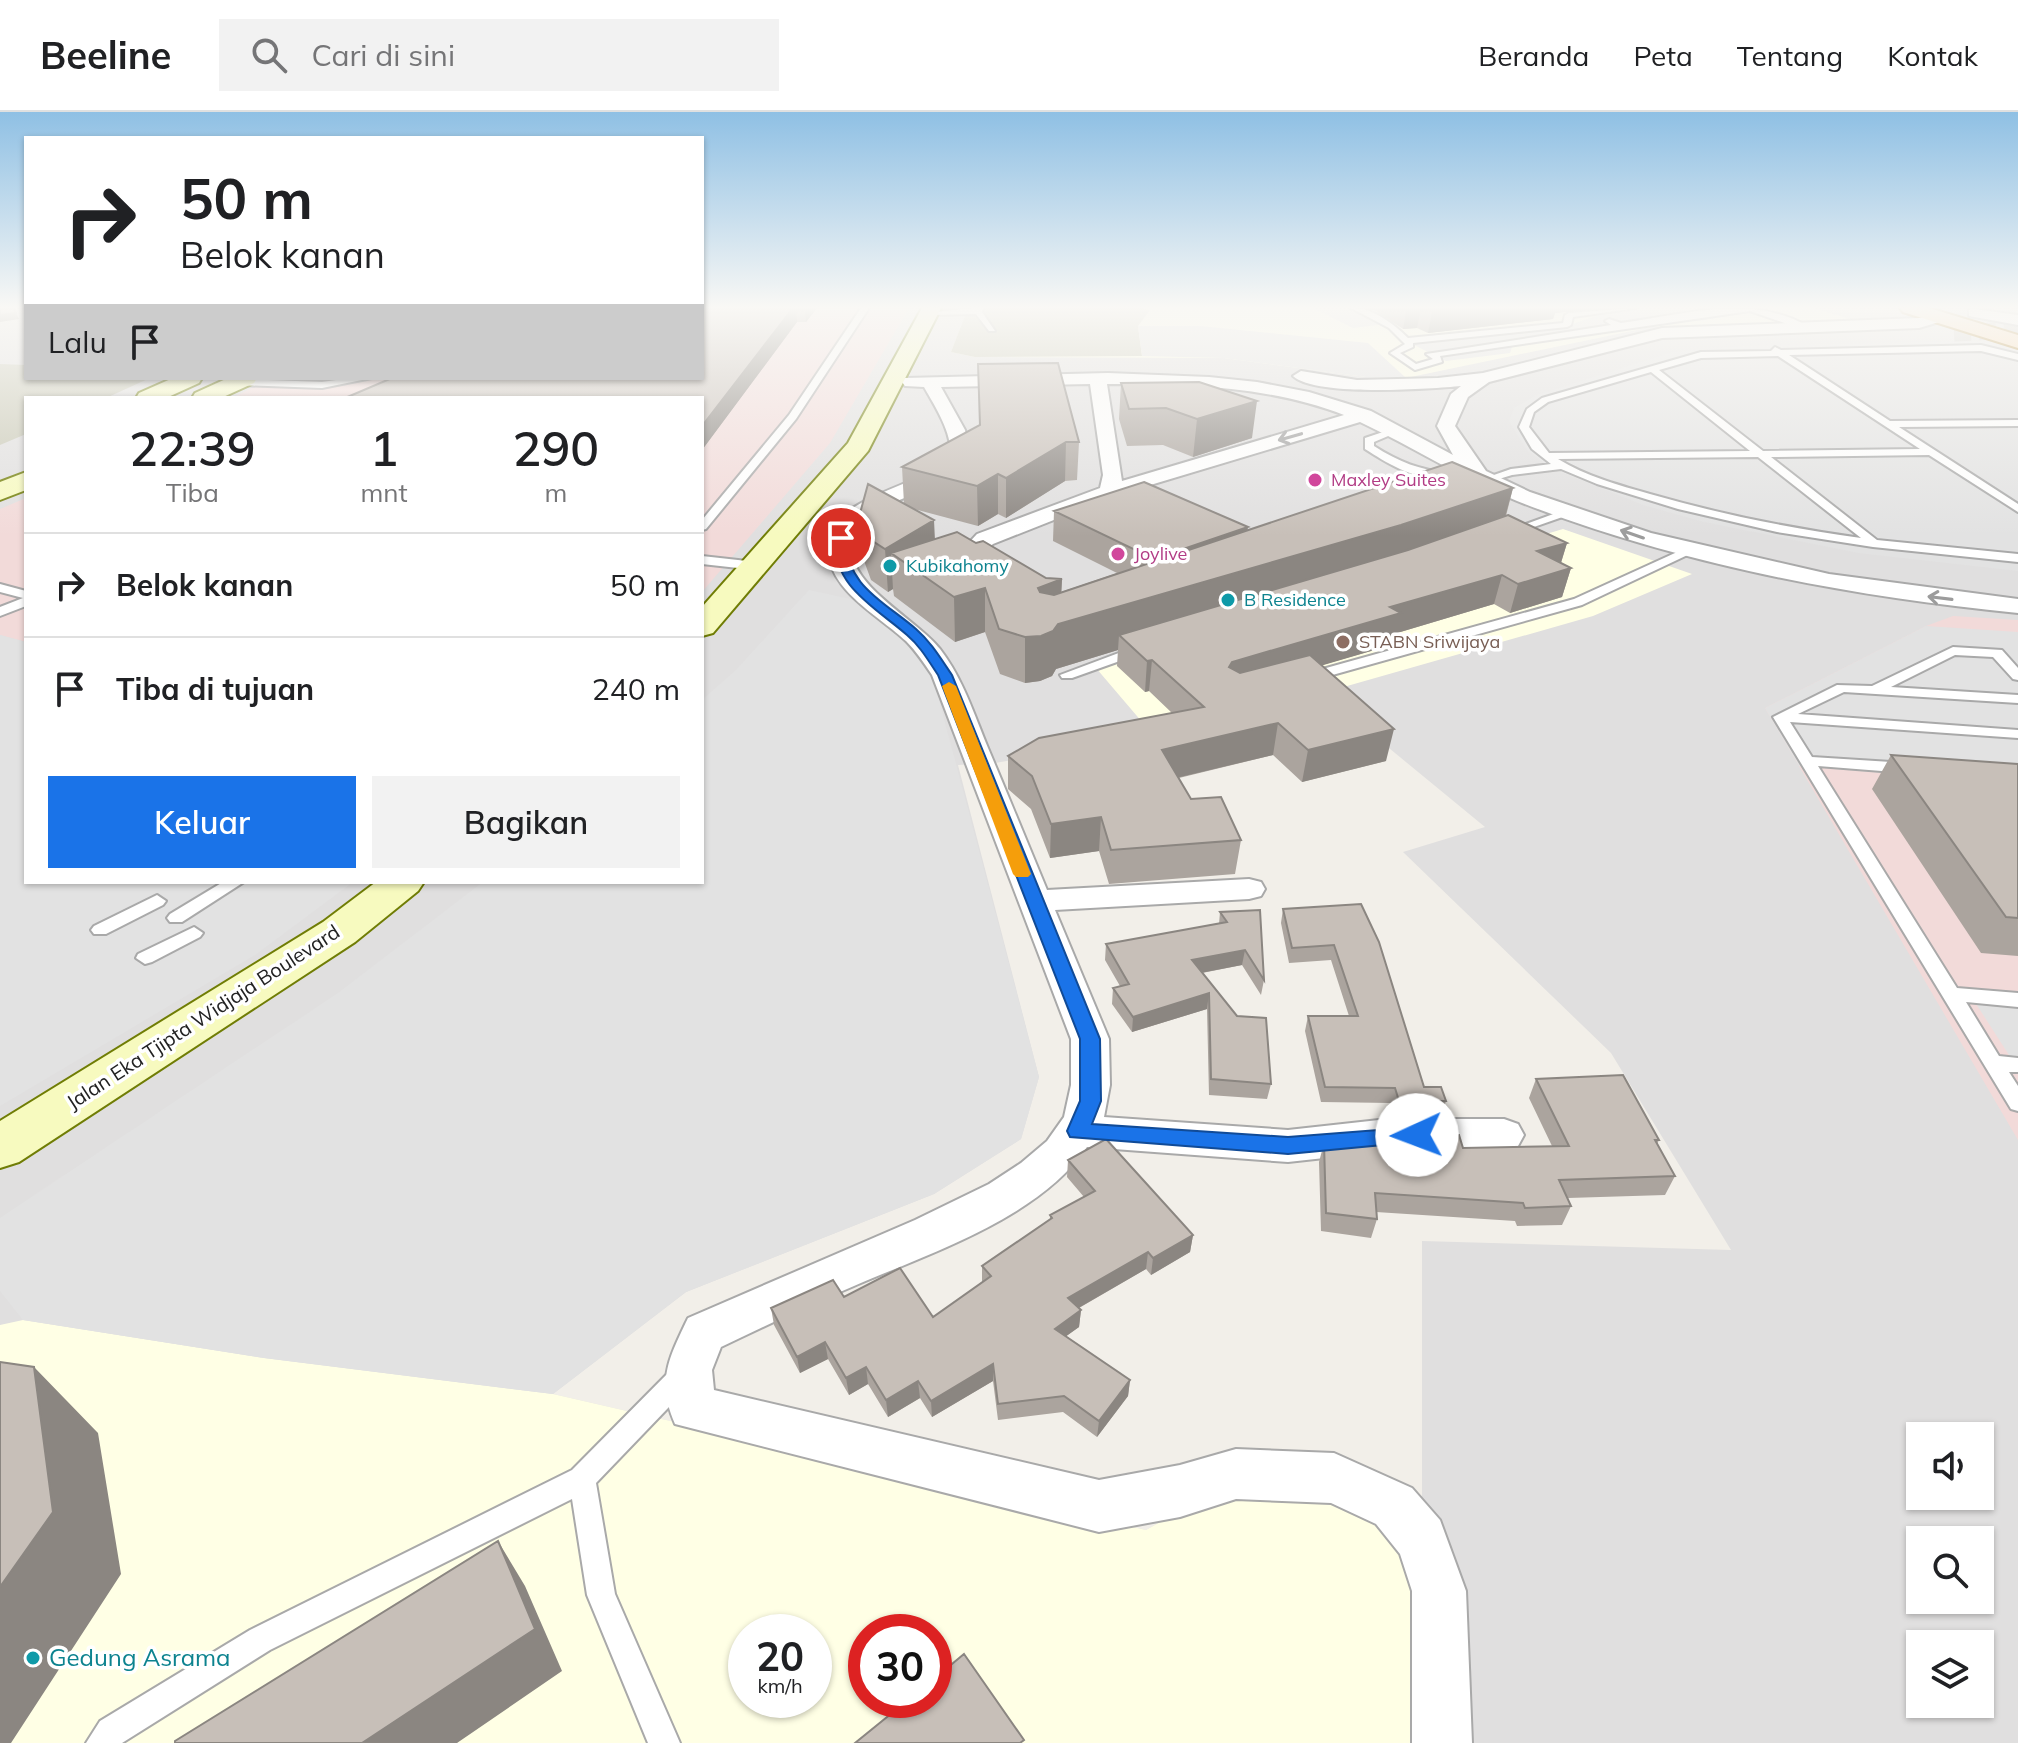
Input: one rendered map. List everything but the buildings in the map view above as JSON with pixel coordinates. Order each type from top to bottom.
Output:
[{"type":"street","points":[[151,396],[178,384]]},
{"type":"street","points":[[207,396],[232,384]]},
{"type":"street","points":[[704,624],[859,446],[893,384]]},
{"type":"street","points":[[931,384],[958,438],[962,450],[961,461],[850,520],[841,538],[840,553],[847,575],[913,633],[929,650],[945,675],[1090,1039],[1090,1101],[1078,1131],[1057,1155],[1030,1177],[968,1215],[704,1333],[688,1370],[692,1408],[1099,1506],[1180,1491],[1236,1474],[1334,1478],[1394,1506],[1421,1539],[1439,1591],[1442,1743]]},
{"type":"street","points":[[1098,384],[1113,475],[1110,491]]},
{"type":"street","points":[[1221,384],[1326,402],[1365,415],[1472,479],[1690,551],[1750,567],[1853,587],[2018,606]]},
{"type":"street","points":[[1351,384],[1393,384]]},
{"type":"street","points":[[1472,479],[1446,426],[1460,394],[1474,384]]},
{"type":"street","points":[[1006,584],[977,566],[972,559],[975,548],[985,539],[1110,491],[1365,415]]},
{"type":"street","points":[[0,492],[24,481]]},
{"type":"street","name":"Jalan Eka Tjipta Widjaja Boulevard","points":[[0,1147],[339,932],[400,884]]},
{"type":"street","points":[[1033,901],[1249,889]]},
{"type":"street","points":[[1078,1131],[1288,1146],[1388,1135],[1504,1135]]},
{"type":"lane","points":[[275,384],[328,384]]},
{"type":"lane","points":[[704,525],[793,417],[815,384]]},
{"type":"lane","points":[[1600,384],[1545,400],[1530,411],[1524,427],[1533,444],[1546,456],[1619,488],[1711,514],[1874,543],[2018,558]]},
{"type":"lane","points":[[1671,384],[1874,543]]},
{"type":"lane","points":[[1827,384],[2018,509]]},
{"type":"lane","points":[[1888,424],[2018,423]]},
{"type":"lane","points":[[1395,431],[1369,440],[1369,447],[1410,468],[1438,476],[1472,479],[1563,466]]},
{"type":"lane","points":[[1546,456],[1931,452]]},
{"type":"lane","points":[[1417,487],[1433,482],[1438,476]]},
{"type":"lane","points":[[1500,536],[1567,512]]},
{"type":"lane","points":[[1517,520],[1530,525]]},
{"type":"lane","points":[[1295,681],[1578,602],[1690,551]]},
{"type":"lane","points":[[704,560],[756,566]]},
{"type":"lane","points":[[0,588],[24,594]]},
{"type":"lane","points":[[0,612],[24,602]]},
{"type":"lane","points":[[0,612],[24,618]]},
{"type":"lane","points":[[1067,675],[1160,643]]},
{"type":"lane","points":[[1875,690],[1953,651],[1997,653],[2018,676]]},
{"type":"lane","points":[[1780,717],[1842,688],[2018,699]]},
{"type":"lane","points":[[1780,717],[2018,734]]},
{"type":"lane","points":[[1780,717],[2018,1103]]},
{"type":"lane","points":[[1806,761],[1927,769]]},
{"type":"lane","points":[[176,918],[232,884]]},
{"type":"lane","points":[[100,930],[157,901]]},
{"type":"lane","points":[[145,958],[194,933]]},
{"type":"lane","points":[[1952,994],[2018,1000]]},
{"type":"lane","points":[[1994,1063],[2018,1065]]},
{"type":"lane","points":[[102,1743],[111,1732],[260,1640],[582,1479],[688,1370]]},
{"type":"lane","points":[[582,1479],[601,1595],[664,1743]]},
{"type":"shaded area","points":[[0,384],[2018,384],[2018,1743],[0,1743]],"holes":[[[1322,693],[1485,827],[1403,852],[1611,1053],[1731,1250],[1422,1241],[1422,1590],[1208,1495],[1146,1530],[553,1394],[686,1292],[934,1194],[1021,1139],[1039,1077],[958,765],[995,763],[1154,736]]]},
{"type":"shaded area","points":[[0,384],[137,384],[110,396],[24,396],[24,435],[0,445]]},
{"type":"shaded area","points":[[259,384],[864,384],[830,443],[704,590],[704,396],[236,396]]},
{"type":"shaded area","points":[[1571,384],[2018,384],[2018,571],[1858,553],[1704,522],[1643,505],[1551,468],[1527,450],[1509,421],[1514,408],[1537,395]]},
{"type":"shaded area","points":[[24,499],[24,641],[0,635],[0,509]]},
{"type":"shaded area","name":"STABN Sriwijaya","points":[[1563,529],[1692,574],[1593,616],[1231,719],[1154,736],[1096,668]]},
{"type":"shaded area","points":[[809,590],[855,600],[912,645],[935,685],[1039,1077],[1021,1139],[934,1194],[686,1292],[553,1394],[264,1358],[23,1320],[0,1291],[0,1218],[338,993],[480,884],[704,884],[704,698],[736,670]]},
{"type":"shaded area","points":[[1953,616],[2018,620],[2018,1140],[1765,708],[1926,626]]},
{"type":"shaded area","points":[[1926,626],[2018,632],[2018,784],[1799,766],[1765,708]]},
{"type":"shaded area","points":[[0,635],[24,641],[24,884],[350,884],[255,955],[0,1106]]},
{"type":"shaded area","points":[[1971,996],[2018,1000],[2018,1069]]},
{"type":"shaded area","points":[[23,1320],[264,1358],[553,1394],[1146,1530],[1208,1495],[1283,1491],[1353,1509],[1397,1535],[1422,1592],[1422,1743],[0,1743],[0,1325]]},
{"type":"slow traffic","points":[[949,686],[1022,874]]},
{"type":"place","name":"Maxley Suites","points":[[1315,480]]},
{"type":"place","name":"Joylive","points":[[1118,554]]},
{"type":"place","name":"Kubikahomy","points":[[890,566]]},
{"type":"place","name":"B Residence","points":[[1228,600]]},
{"type":"place","name":"STABN Sriwijaya","points":[[1343,642]]},
{"type":"place","name":"Gedung Asrama","points":[[33,1658]]},
{"type":"route","points":[[841,538],[840,553],[847,575],[864,595],[913,633],[929,650],[945,675],[1090,1039],[1090,1101],[1078,1131],[1288,1146],[1388,1135],[1417,1135]]}]
